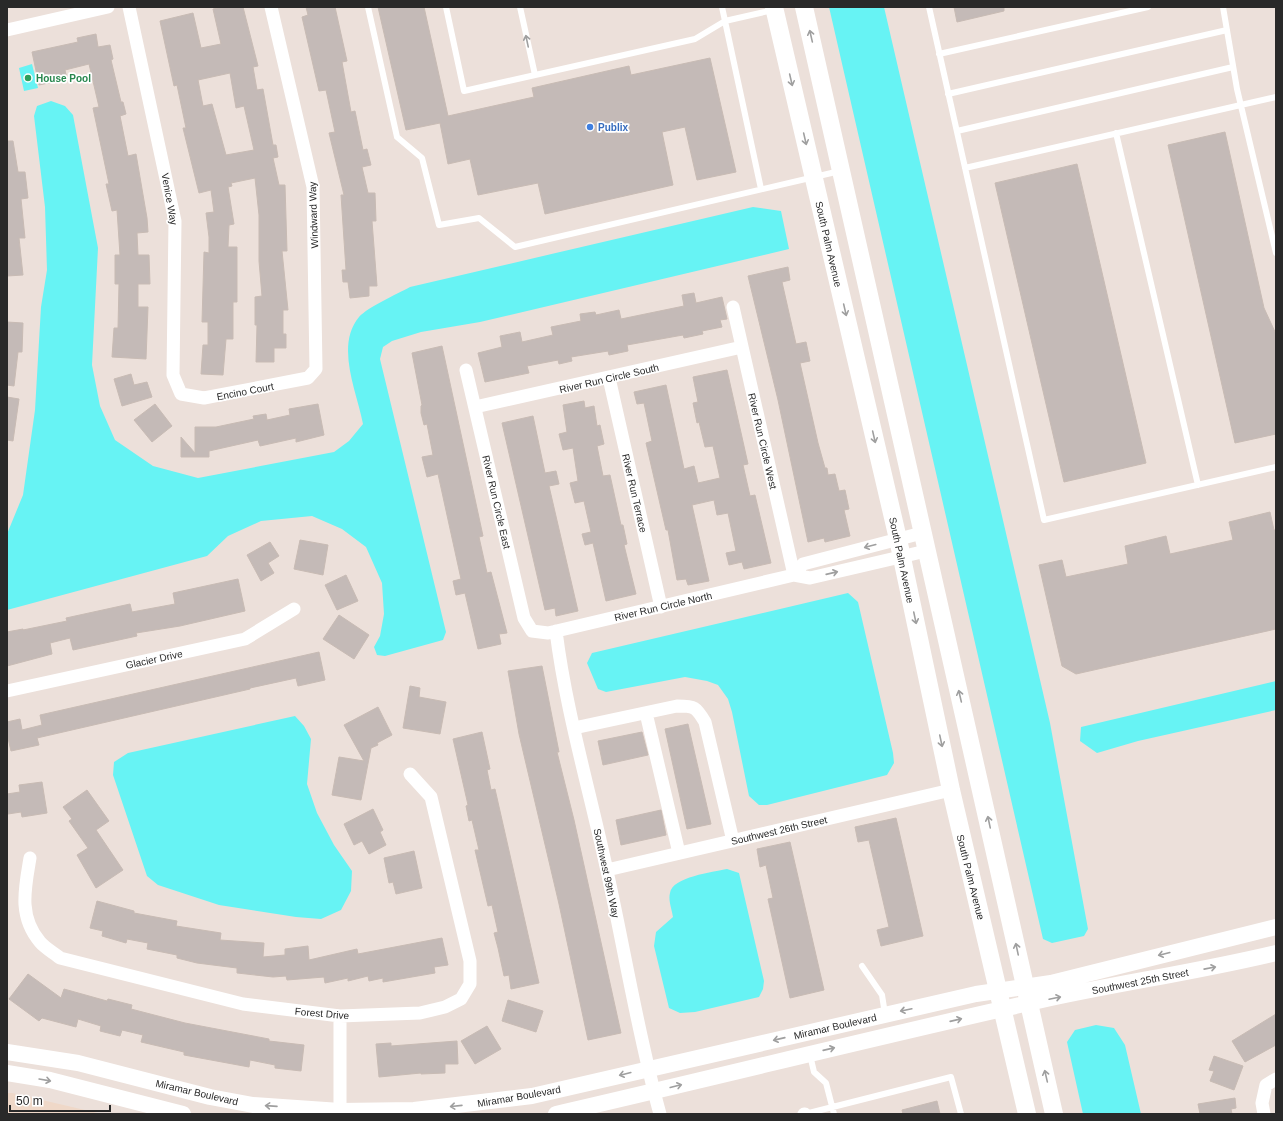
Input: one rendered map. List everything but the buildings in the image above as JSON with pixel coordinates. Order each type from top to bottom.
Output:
[{"type":"main road","points":[[804,7],[1054,1114]]},
{"type":"main road","name":"South Palm Avenue","points":[[774,8],[898,539],[951,790],[1027,1114]]},
{"type":"street","points":[[7,30],[108,7]]},
{"type":"street","name":"Venice Way","points":[[129,7],[175,221],[173,375],[182,394]]},
{"type":"street","name":"Windward Way","points":[[271,7],[313,187],[316,368],[308,378]]},
{"type":"street","name":"River Run Circle West","points":[[733,307],[794,575]]},
{"type":"street","name":"River Run Circle South","points":[[476,408],[742,347]]},
{"type":"street","name":"River Run Circle East","points":[[466,370],[524,618],[532,631]]},
{"type":"street","name":"Encino Court","points":[[182,394],[204,398],[308,378]]},
{"type":"street","name":"River Run Terrace","points":[[609,378],[661,607]]},
{"type":"street","name":"River Run Circle North","points":[[794,575],[803,564],[922,533]]},
{"type":"street","name":"River Run Circle North","points":[[532,631],[548,633],[794,575],[810,578],[926,551]]},
{"type":"street","name":"Glacier Drive","points":[[7,691],[245,639],[294,609]]},
{"type":"street","name":"Southwest 99th Way","points":[[556,631],[559,655],[574,728],[607,870],[660,1114]]},
{"type":"street","points":[[574,728],[677,706],[692,706],[699,711],[705,722],[733,841]]},
{"type":"street","points":[[646,713],[679,853]]},
{"type":"street","name":"Forest Drive","points":[[30,858],[23,897],[28,920],[40,942],[60,958],[243,1004],[340,1016],[420,1013],[445,1007],[461,999],[470,984],[470,961],[431,797],[410,774]]},
{"type":"street","name":"Southwest 26th Street","points":[[607,870],[951,790]]},
{"type":"street","name":"Southwest 25th Street","points":[[1003,1010],[1027,995],[1051,983],[1276,927]]},
{"type":"street","name":"Southwest 25th Street","points":[[1027,995],[1230,964],[1276,953]]},
{"type":"street","name":"Miramar Boulevard","points":[[7,1052],[78,1063],[210,1097],[253,1105],[340,1112],[414,1110],[502,1101],[532,1096],[885,1014],[999,991],[1027,995]]},
{"type":"street","name":"Miramar Boulevard","points":[[556,1114],[810,1053],[1003,1010]]},
{"type":"street","points":[[340,1016],[340,1112]]},
{"type":"street","points":[[7,1073],[50,1080],[145,1109],[183,1114]]},
{"type":"street","points":[[1264,1114],[1262,1103],[1271,1082]]},
{"type":"lane","points":[[368,7],[397,137],[422,158],[439,224],[479,218],[515,247],[840,171]]},
{"type":"lane","points":[[446,7],[464,91],[695,39],[725,21],[774,8]]},
{"type":"lane","points":[[520,7],[535,75]]},
{"type":"lane","points":[[722,7],[760,189]]},
{"type":"lane","points":[[929,7],[1044,520],[1276,467]]},
{"type":"lane","points":[[939,54],[1148,7]]},
{"type":"lane","points":[[1223,7],[1241,105],[1276,253]]},
{"type":"lane","points":[[948,94],[1227,30]]},
{"type":"lane","points":[[957,131],[1233,67]]},
{"type":"lane","points":[[965,168],[1276,97]]},
{"type":"lane","points":[[1116,133],[1198,485]]},
{"type":"lane","points":[[862,966],[882,995],[885,1014]]},
{"type":"lane","points":[[810,1053],[814,1072],[826,1083],[834,1114]]},
{"type":"lane","points":[[805,1114],[951,1077],[961,1114]]},
{"type":"shaded area","points":[[7,1093],[12,1093],[102,1114],[7,1114]]},
{"type":"water","points":[[829,7],[884,7],[1050,723],[1088,929],[1084,936],[1052,943],[1043,939]]},
{"type":"water","name":"House Pool","points":[[32,64],[38,88],[24,91],[19,68]]},
{"type":"water","points":[[51,101],[65,106],[73,115],[98,248],[92,365],[100,406],[115,440],[153,466],[198,478],[334,452],[349,441],[363,424],[353,384],[348,355],[352,329],[363,313],[410,287],[753,207],[781,211],[789,249],[480,322],[421,332],[392,341],[383,347],[380,359],[446,632],[443,640],[385,656],[377,655],[374,647],[380,636],[384,614],[382,583],[366,547],[342,529],[312,516],[261,521],[228,536],[207,556],[7,610],[7,534],[23,495],[35,410],[41,307],[47,270],[45,207],[34,116],[37,106]]},
{"type":"water","points":[[848,593],[858,602],[893,753],[894,763],[887,775],[767,805],[759,805],[749,796],[732,712],[728,699],[718,685],[707,681],[685,677],[606,692],[598,689],[587,663],[592,653]]},
{"type":"water","points":[[1276,681],[1276,710],[1138,741],[1097,753],[1080,741],[1081,727]]},
{"type":"water","points":[[295,716],[304,726],[311,739],[307,784],[317,813],[334,845],[352,871],[351,891],[341,910],[321,919],[296,917],[219,905],[158,885],[147,876],[113,775],[114,762],[128,753]]},
{"type":"water","points":[[727,869],[739,873],[764,981],[763,989],[759,997],[695,1012],[680,1013],[669,1008],[654,946],[656,932],[673,917],[669,899],[672,887],[685,879],[694,876]]},
{"type":"water","points":[[1096,1025],[1114,1028],[1125,1045],[1141,1114],[1083,1114],[1067,1042],[1075,1030]]},
{"type":"place","name":"House Pool","points":[[28,78]]},
{"type":"place","name":"Publix","points":[[590,127]]}]
